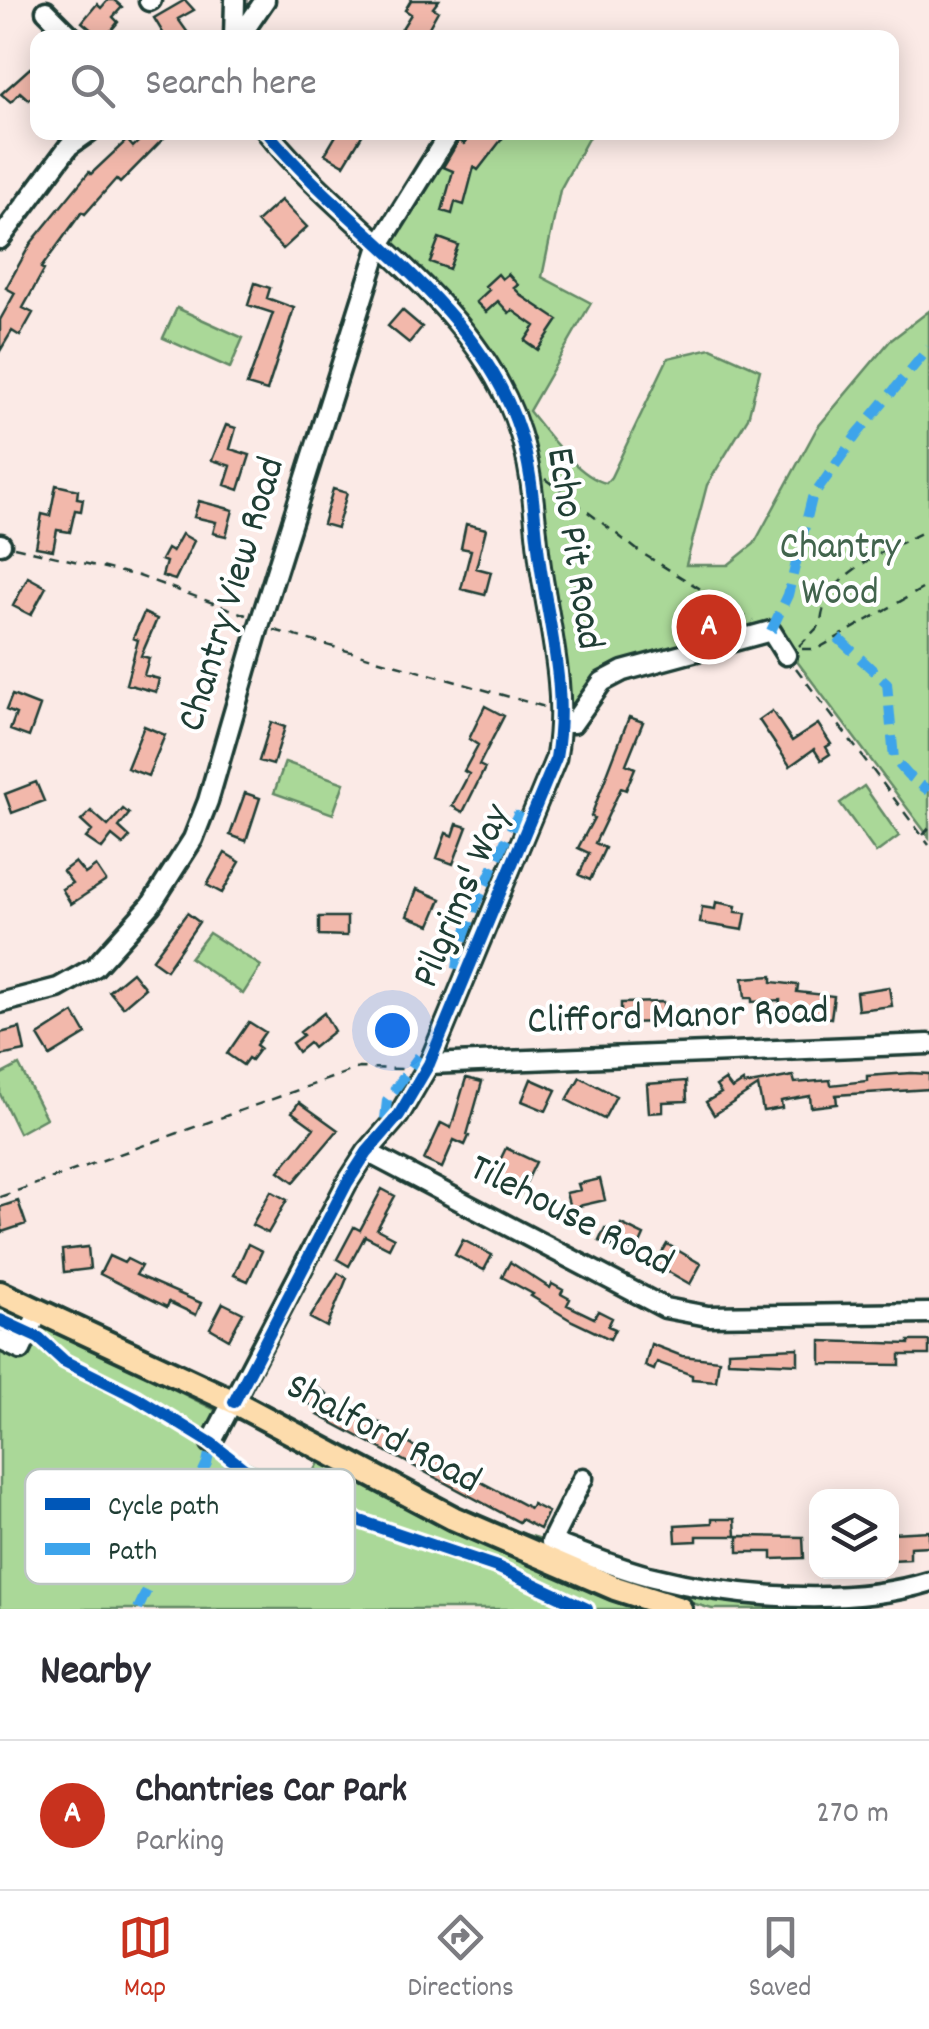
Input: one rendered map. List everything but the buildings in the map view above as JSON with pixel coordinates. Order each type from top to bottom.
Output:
[{"type":"main road","name":"Shalford Road","points":[[0,1294],[234,1402],[453,1518],[615,1588],[680,1609]]},
{"type":"street","points":[[236,0],[237,30]]},
{"type":"street","points":[[243,30],[265,0]]},
{"type":"street","points":[[46,11],[64,30]]},
{"type":"street","points":[[0,239],[78,140]]},
{"type":"street","name":"Echo Pit Road","points":[[274,140],[436,298],[482,356],[502,391],[520,433],[528,466],[557,658],[561,717]]},
{"type":"street","name":"Chantry View Road","points":[[0,1003],[58,988],[95,967],[150,905],[196,833],[379,246],[445,140]]},
{"type":"street","points":[[561,717],[573,723],[602,682],[623,671],[742,635],[770,631],[786,655]]},
{"type":"street","name":"Pilgrims' Way","points":[[211,1443],[326,1219],[367,1152],[399,1114],[425,1071],[556,758],[561,717]]},
{"type":"street","name":"Clifford Manor Road","points":[[425,1071],[929,1044]]},
{"type":"street","name":"Tilehouse Road","points":[[367,1152],[665,1308],[708,1316],[929,1313]]},
{"type":"street","points":[[0,1340],[21,1350],[39,1311]]},
{"type":"street","points":[[582,1478],[551,1542],[653,1578],[770,1596],[877,1592],[929,1582]]},
{"type":"path","points":[[528,466],[640,552],[770,631]]},
{"type":"path","points":[[929,529],[850,572],[822,604],[821,624],[795,649],[817,649],[929,585]]},
{"type":"path","points":[[0,544],[139,576],[254,617],[259,626],[561,717]]},
{"type":"path","points":[[786,655],[929,845]]},
{"type":"path","points":[[922,836],[929,828]]},
{"type":"path","points":[[0,1197],[359,1068],[425,1071]]},
{"type":"green space","name":"Chantry Wood","points":[[454,140],[587,140],[560,190],[542,277],[591,303],[529,411],[564,453],[585,472],[606,483],[668,358],[711,348],[760,370],[748,418],[707,485],[686,565],[728,565],[754,544],[817,428],[890,341],[929,311],[929,837],[775,632],[613,686],[599,693],[576,716],[567,714],[567,677],[553,601],[497,364],[447,296],[392,241]]},
{"type":"green space","points":[[177,308],[243,338],[230,368],[163,338]]},
{"type":"green space","points":[[285,762],[344,783],[333,814],[274,793]]},
{"type":"green space","points":[[864,786],[899,836],[876,853],[840,803]]},
{"type":"green space","points":[[209,933],[261,966],[243,994],[190,958]]},
{"type":"green space","points":[[19,1065],[46,1118],[19,1133],[0,1094],[0,1075]]},
{"type":"green space","points":[[0,1302],[221,1413],[221,1448],[262,1469],[25,1469],[25,1584],[355,1584],[355,1478],[448,1525],[641,1609],[0,1609]]},
{"type":"green space","points":[[320,1461],[336,1469],[316,1469]]},
{"type":"green space","points":[[478,1521],[759,1601],[846,1602],[866,1609],[712,1609],[619,1581]]},
{"type":"marked path","points":[[771,631],[788,595],[812,498],[858,433],[929,348]]},
{"type":"marked path","points":[[838,638],[887,683],[894,759],[929,791]]},
{"type":"marked path","points":[[457,969],[460,947],[476,904],[523,803]]},
{"type":"marked path","points":[[385,1119],[387,1100],[419,1056]]},
{"type":"marked path","points":[[204,1469],[211,1443]]},
{"type":"marked path","points":[[138,1609],[150,1584]]},
{"type":"cycle path","points":[[234,1402],[347,1183],[399,1115],[429,1064],[556,758],[560,712],[529,468],[501,387],[444,308],[274,140]]},
{"type":"cycle path","points":[[0,1320],[39,1338],[64,1361],[136,1397],[211,1443],[244,1469]]},
{"type":"cycle path","points":[[355,1519],[497,1567],[587,1609]]},
{"type":"place","name":"Chantries Car Park","points":[[709,627]]}]
